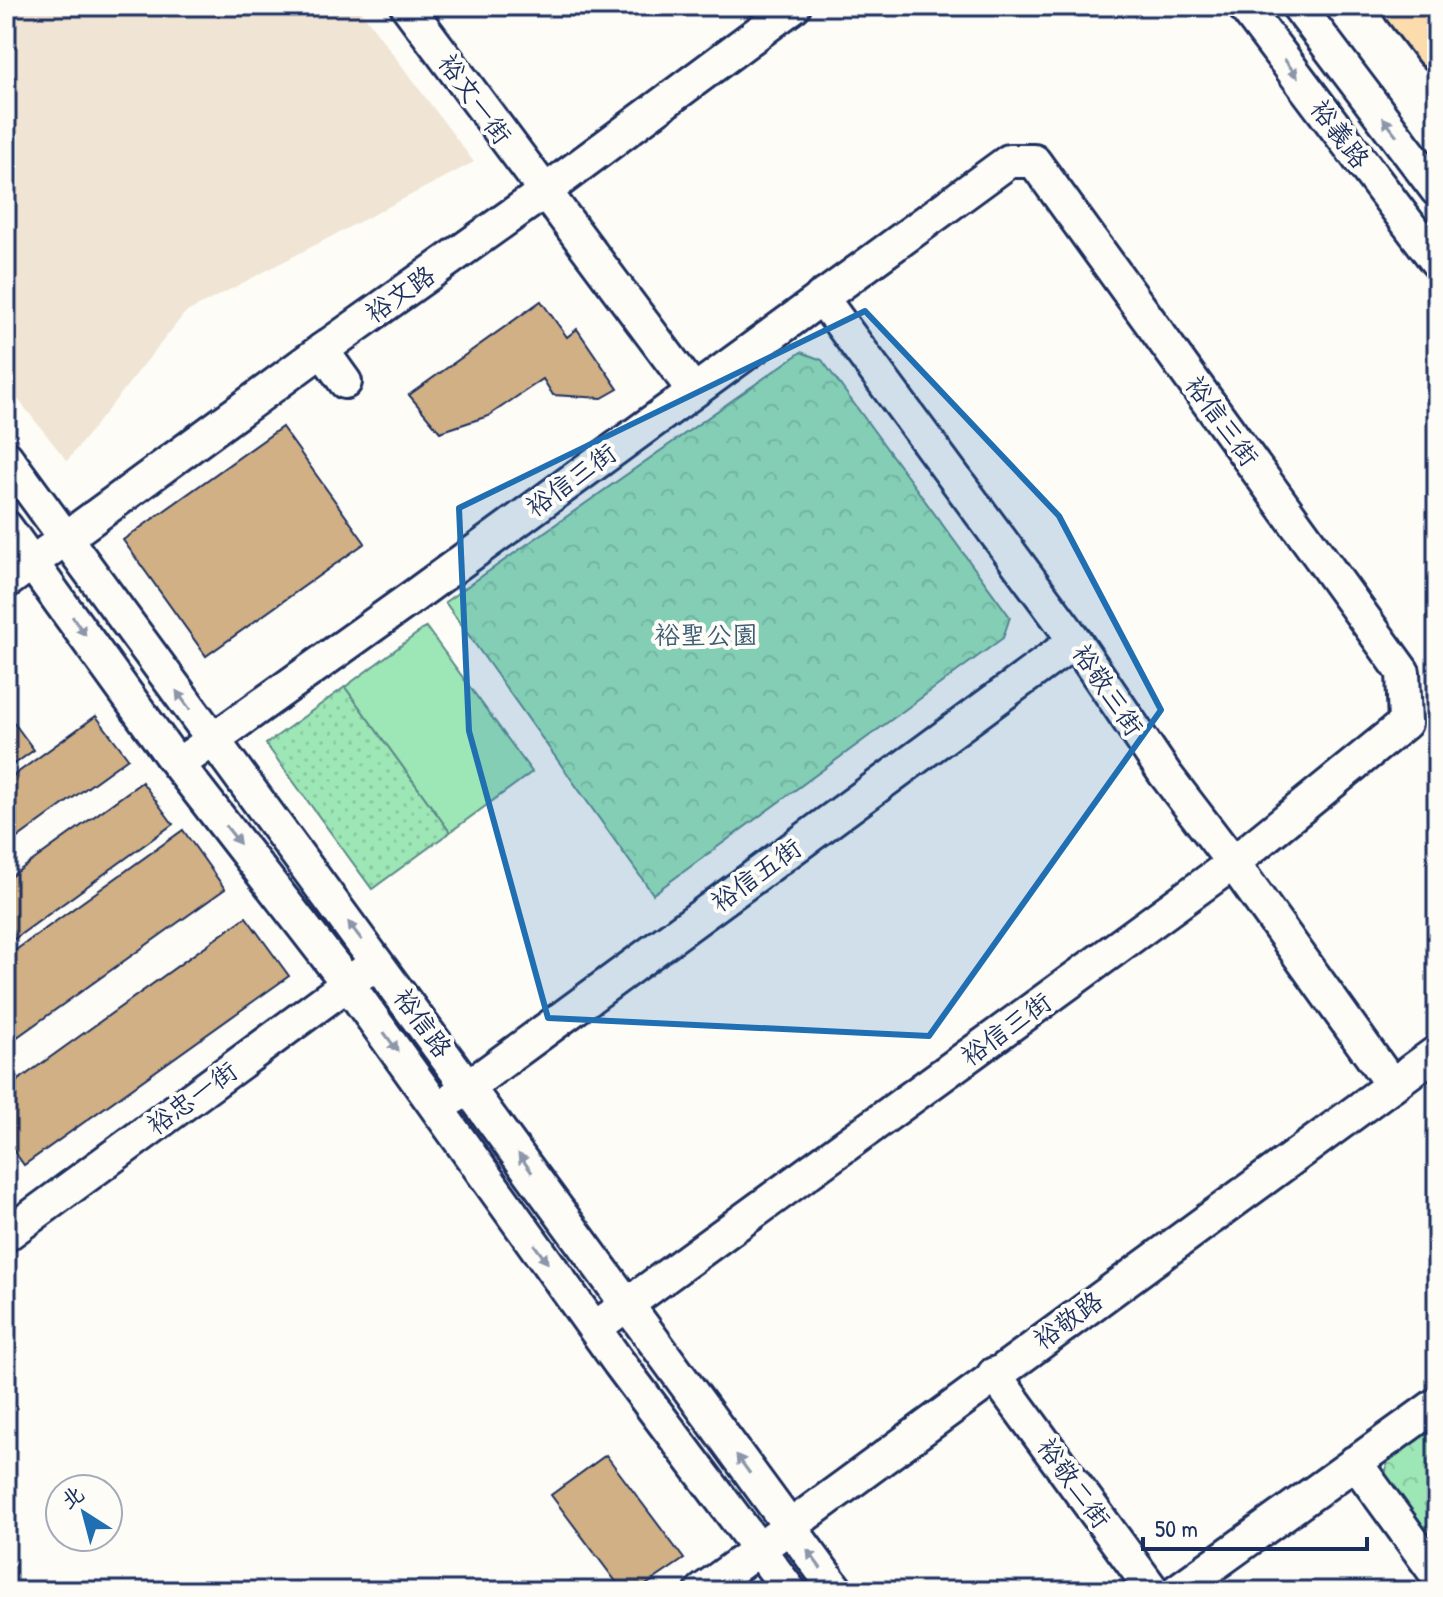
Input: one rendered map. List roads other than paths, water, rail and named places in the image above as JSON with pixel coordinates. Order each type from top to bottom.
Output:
[{"type":"highway","points":[[1405,6],[1437,48]]},
{"type":"street","name":"裕文一街","points":[[407,6],[693,390]]},
{"type":"street","name":"裕文路","points":[[6,582],[544,192],[794,6]]},
{"type":"street","name":"裕義路","points":[[1244,6],[1437,262]]},
{"type":"street","name":"裕義路","points":[[1298,6],[1437,190]]},
{"type":"street","name":"裕信三街","points":[[179,764],[1009,161],[1034,161],[1403,672],[1405,723],[1233,863],[595,1328]]},
{"type":"street","name":"裕敬三街","points":[[821,297],[1075,641],[1165,774],[1233,863],[1392,1085]]},
{"type":"street","points":[[322,350],[345,382]]},
{"type":"street","name":"裕信路","points":[[6,457],[837,1591]]},
{"type":"street","name":"裕信路","points":[[6,527],[179,764],[348,984],[595,1328],[790,1591]]},
{"type":"street","name":"裕信五街","points":[[437,1109],[1075,641]]},
{"type":"street","name":"裕忠一街","points":[[6,1235],[378,962]]},
{"type":"street","name":"裕敬路","points":[[702,1591],[1437,1052]]},
{"type":"street","name":"裕敬二街","points":[[994,1374],[1153,1591]]},
{"type":"street","points":[[1177,1591],[1437,1404]]},
{"type":"street","points":[[1355,1462],[1437,1575]]},
{"type":"park label","name":"裕聖公園","points":[[706,635]]}]
